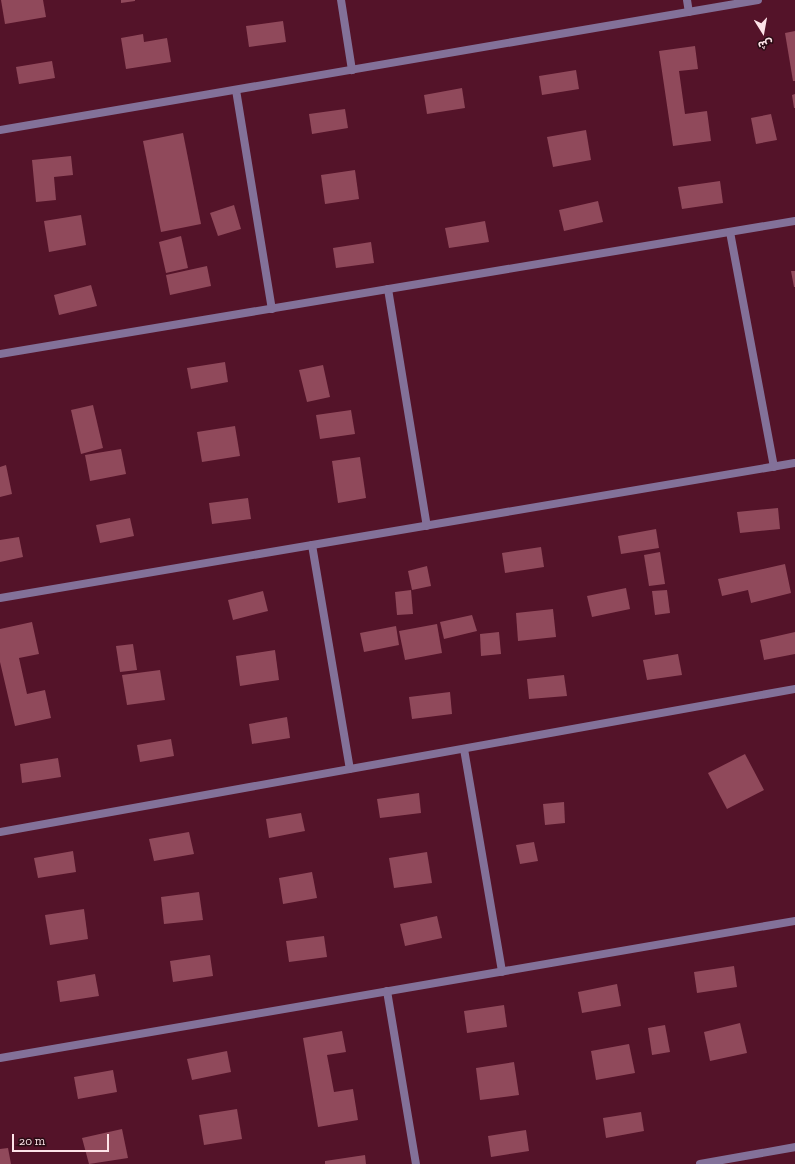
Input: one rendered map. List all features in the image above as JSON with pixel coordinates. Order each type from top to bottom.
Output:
[{"type":"street","points":[[341,0],[352,70]]},
{"type":"street","points":[[687,0],[689,12]]},
{"type":"street","points":[[0,130],[758,0]]},
{"type":"street","points":[[236,90],[272,309]]},
{"type":"street","points":[[0,354],[795,221]]},
{"type":"street","points":[[730,232],[774,466]]},
{"type":"street","points":[[388,289],[428,526]]},
{"type":"street","points":[[0,598],[795,463]]},
{"type":"street","points":[[312,545],[350,769]]},
{"type":"street","points":[[0,832],[795,689]]},
{"type":"street","points":[[464,748],[502,972]]},
{"type":"street","points":[[0,1058],[795,921]]},
{"type":"street","points":[[387,991],[416,1164]]},
{"type":"street","points":[[700,1164],[795,1147]]},
{"type":"building","points":[[1,0],[43,0],[46,17],[5,24]]},
{"type":"building","points":[[121,0],[135,0],[135,1],[121,3]]},
{"type":"building","points":[[283,21],[286,42],[249,47],[246,26]]},
{"type":"building","points":[[795,31],[795,81],[793,81],[785,33]]},
{"type":"building","points":[[143,34],[144,42],[167,38],[171,62],[126,69],[121,38]]},
{"type":"building","points":[[695,46],[698,69],[679,71],[685,114],[707,111],[711,141],[673,146],[659,51]]},
{"type":"building","points":[[52,61],[55,78],[19,84],[16,67]]},
{"type":"building","points":[[576,70],[579,89],[542,95],[539,76]]},
{"type":"building","points":[[462,88],[465,108],[427,114],[424,95]]},
{"type":"building","points":[[795,94],[795,108],[794,108],[792,95]]},
{"type":"building","points":[[345,109],[348,128],[312,134],[309,114]]},
{"type":"building","points":[[771,114],[777,140],[756,144],[751,118]]},
{"type":"building","points":[[586,130],[591,160],[553,167],[547,137]]},
{"type":"building","points":[[183,133],[201,224],[161,232],[143,141]]},
{"type":"building","points":[[71,156],[73,175],[54,177],[56,200],[36,202],[32,160]]},
{"type":"building","points":[[355,170],[359,199],[325,204],[321,175]]},
{"type":"building","points":[[720,181],[723,203],[682,209],[678,187]]},
{"type":"building","points":[[598,201],[603,222],[564,231],[559,210]]},
{"type":"building","points":[[234,205],[241,229],[218,236],[210,213]]},
{"type":"building","points":[[81,215],[86,245],[49,252],[44,221]]},
{"type":"building","points":[[485,221],[489,242],[449,248],[445,228]]},
{"type":"building","points":[[181,236],[188,268],[166,273],[159,242]]},
{"type":"building","points":[[371,242],[374,263],[336,268],[333,248]]},
{"type":"building","points":[[207,266],[211,286],[170,295],[166,275]]},
{"type":"building","points":[[791,271],[795,271],[795,287],[794,287]]},
{"type":"building","points":[[91,285],[97,306],[59,315],[54,295]]},
{"type":"building","points":[[225,362],[228,382],[191,389],[187,368]]},
{"type":"building","points":[[323,365],[330,397],[307,402],[299,370]]},
{"type":"building","points":[[93,405],[103,448],[81,454],[71,410]]},
{"type":"building","points":[[351,410],[355,434],[320,439],[316,415]]},
{"type":"building","points":[[235,426],[240,456],[202,462],[197,432]]},
{"type":"building","points":[[121,449],[126,474],[90,481],[85,455]]},
{"type":"building","points":[[360,457],[366,498],[338,503],[332,461]]},
{"type":"building","points":[[6,465],[12,494],[0,497],[0,467]]},
{"type":"building","points":[[248,498],[251,519],[212,524],[209,503]]},
{"type":"building","points":[[778,508],[780,529],[740,533],[737,512]]},
{"type":"building","points":[[130,518],[134,536],[100,543],[96,525]]},
{"type":"building","points":[[656,529],[659,548],[621,554],[618,536]]},
{"type":"building","points":[[19,537],[23,557],[0,562],[0,540]]},
{"type":"building","points":[[541,547],[544,567],[505,573],[502,553]]},
{"type":"building","points":[[660,552],[665,584],[649,586],[644,555]]},
{"type":"building","points":[[785,564],[791,593],[751,603],[748,590],[722,596],[718,579]]},
{"type":"building","points":[[427,566],[431,586],[412,590],[408,571]]},
{"type":"building","points":[[626,588],[630,609],[592,617],[587,596]]},
{"type":"building","points":[[411,590],[413,614],[397,615],[395,592]]},
{"type":"building","points":[[667,590],[670,613],[655,615],[652,591]]},
{"type":"building","points":[[263,591],[268,611],[233,620],[228,600]]},
{"type":"building","points":[[553,609],[556,637],[518,641],[516,613]]},
{"type":"building","points":[[472,615],[477,631],[444,639],[440,622]]},
{"type":"building","points":[[32,622],[39,654],[19,658],[27,694],[45,690],[51,718],[15,726],[0,662],[0,629]]},
{"type":"building","points":[[437,624],[442,653],[405,660],[399,631]]},
{"type":"building","points":[[396,626],[399,645],[364,652],[360,633]]},
{"type":"building","points":[[499,632],[501,654],[481,656],[480,634]]},
{"type":"building","points":[[795,632],[795,654],[764,660],[760,640]]},
{"type":"building","points":[[133,644],[137,670],[120,672],[116,646]]},
{"type":"building","points":[[275,650],[279,680],[240,686],[236,656]]},
{"type":"building","points":[[678,654],[682,675],[647,680],[643,660]]},
{"type":"building","points":[[160,670],[165,700],[127,705],[122,675]]},
{"type":"building","points":[[564,675],[567,696],[529,699],[527,679]]},
{"type":"building","points":[[450,692],[452,714],[412,719],[409,697]]},
{"type":"building","points":[[287,717],[290,738],[252,744],[249,724]]},
{"type":"building","points":[[171,739],[174,756],[140,762],[137,745]]},
{"type":"building","points":[[745,754],[764,790],[727,809],[708,773]]},
{"type":"building","points":[[58,758],[61,777],[22,783],[20,764]]},
{"type":"building","points":[[419,793],[421,813],[380,818],[377,799]]},
{"type":"building","points":[[564,802],[565,823],[545,825],[543,804]]},
{"type":"building","points":[[301,813],[305,831],[269,838],[266,819]]},
{"type":"building","points":[[189,832],[194,854],[154,861],[149,839]]},
{"type":"building","points":[[534,842],[538,861],[520,864],[516,845]]},
{"type":"building","points":[[73,851],[76,872],[38,878],[34,858]]},
{"type":"building","points":[[427,852],[432,883],[394,888],[389,858]]},
{"type":"building","points":[[312,872],[317,898],[283,904],[279,878]]},
{"type":"building","points":[[199,892],[203,920],[164,924],[161,897]]},
{"type":"building","points":[[84,909],[88,939],[50,945],[45,915]]},
{"type":"building","points":[[437,916],[442,938],[405,946],[400,924]]},
{"type":"building","points":[[324,936],[327,957],[289,962],[286,941]]},
{"type":"building","points":[[210,955],[213,976],[173,982],[170,961]]},
{"type":"building","points":[[734,966],[737,987],[697,993],[694,972]]},
{"type":"building","points":[[95,974],[99,996],[60,1002],[57,981]]},
{"type":"building","points":[[617,984],[621,1006],[582,1013],[578,992]]},
{"type":"building","points":[[504,1005],[507,1027],[467,1033],[464,1011]]},
{"type":"building","points":[[740,1023],[747,1053],[710,1061],[704,1032]]},
{"type":"building","points":[[665,1025],[670,1052],[652,1055],[648,1028]]},
{"type":"building","points":[[342,1031],[346,1052],[327,1055],[334,1092],[353,1089],[358,1120],[318,1127],[303,1038]]},
{"type":"building","points":[[629,1044],[635,1073],[596,1080],[591,1051]]},
{"type":"building","points":[[227,1051],[231,1072],[192,1080],[187,1059]]},
{"type":"building","points":[[514,1062],[519,1095],[480,1100],[476,1068]]},
{"type":"building","points":[[113,1070],[117,1092],[78,1099],[74,1077]]},
{"type":"building","points":[[237,1109],[242,1139],[204,1145],[199,1115]]},
{"type":"building","points":[[641,1112],[644,1131],[606,1138],[603,1118]]},
{"type":"building","points":[[122,1129],[128,1158],[89,1164],[82,1138]]},
{"type":"building","points":[[526,1130],[529,1151],[491,1157],[488,1136]]},
{"type":"building","points":[[8,1148],[11,1164],[0,1164],[0,1149]]},
{"type":"building","points":[[365,1155],[366,1164],[325,1164],[325,1161]]}]
